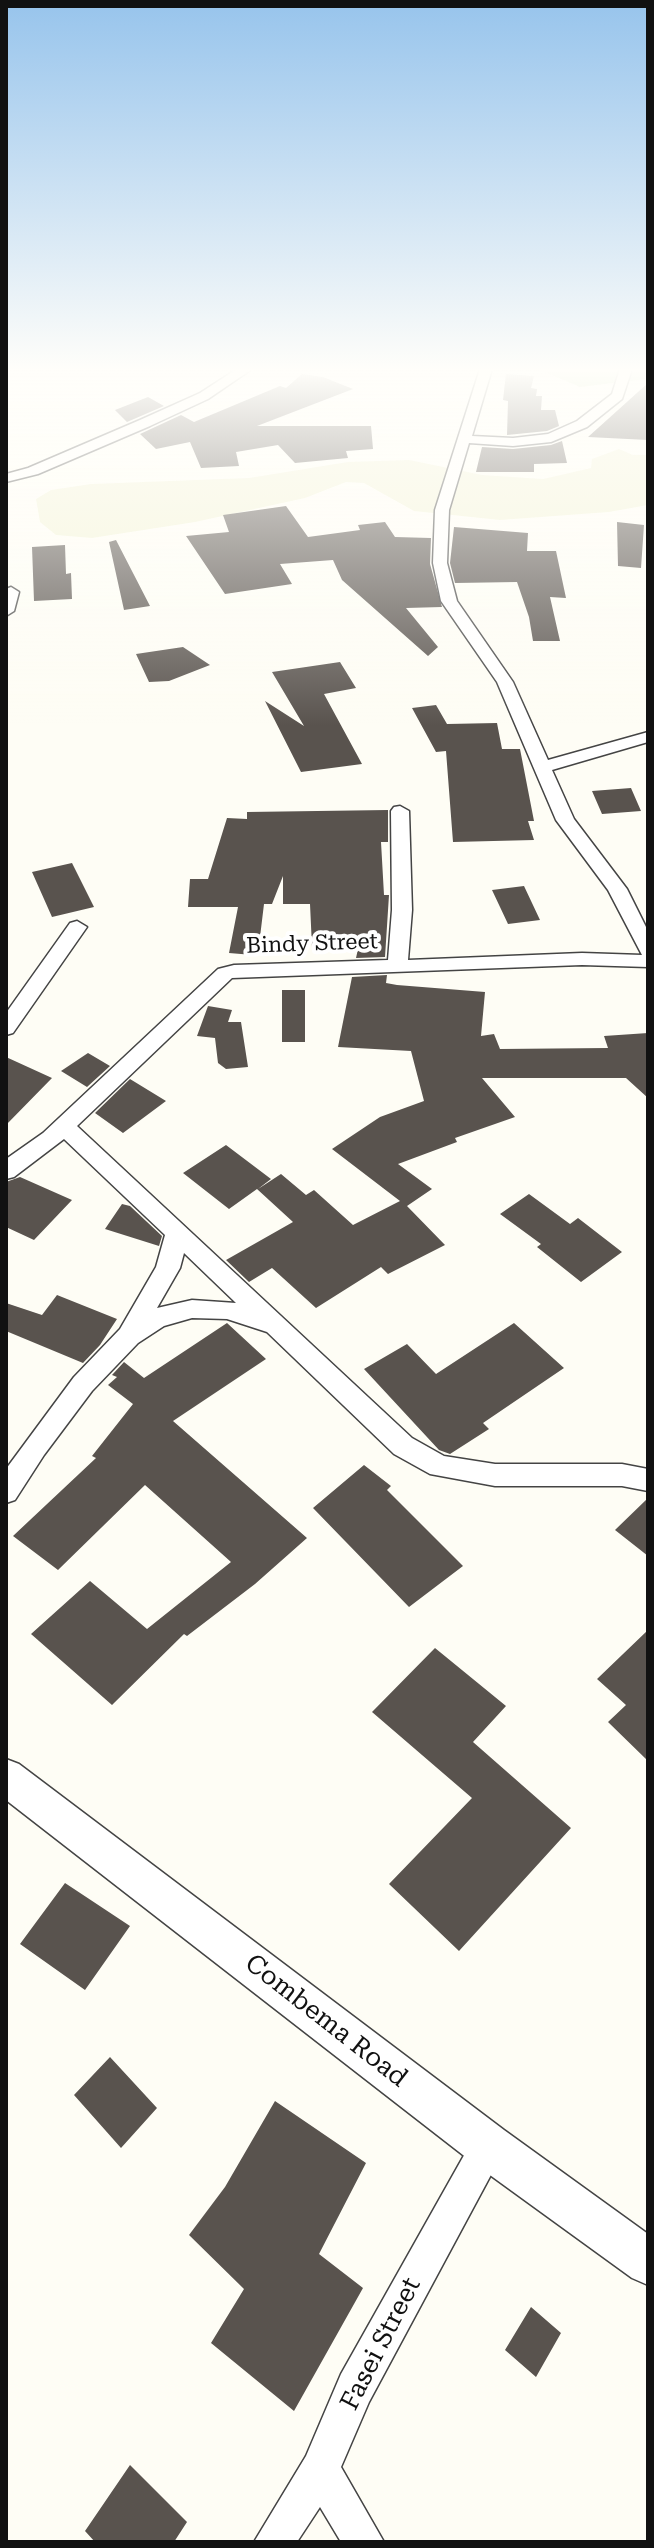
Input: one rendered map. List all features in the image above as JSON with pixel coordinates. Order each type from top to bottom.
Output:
[{"type":"street","points":[[449,488],[442,510],[440,563],[449,601],[511,693],[550,791],[565,820],[617,889],[648,950]]},
{"type":"street","points":[[6,611],[11,592]]},
{"type":"street","points":[[543,767],[648,737]]},
{"type":"street","points":[[398,965],[402,910],[400,811]]},
{"type":"street","points":[[6,1028],[77,927]]},
{"type":"street","name":"Bindy Street","points":[[6,1171],[64,1126],[225,973],[582,959],[648,961]]},
{"type":"street","points":[[64,1126],[403,1446],[439,1466],[495,1475],[635,1478],[648,1461]]},
{"type":"street","points":[[129,1336],[168,1268],[177,1233]]},
{"type":"street","points":[[6,1492],[35,1447],[83,1384],[129,1336],[157,1318],[192,1309],[228,1310],[272,1325]]},
{"type":"street","name":"Combema Road","points":[[6,1777],[488,2146],[648,2262]]},
{"type":"street","name":"Fasei Street","points":[[274,2542],[320,2470],[355,2388],[488,2146]]},
{"type":"street","points":[[320,2470],[364,2542]]},
{"type":"green space","points":[[331,488],[305,498],[195,522],[92,538],[56,535],[40,522],[36,499],[51,490]]},
{"type":"green space","points":[[373,488],[648,488],[648,505],[609,512],[500,520],[414,511]]},
{"type":"building","points":[[286,506],[308,537],[360,530],[358,525],[385,522],[395,537],[431,538],[430,564],[442,607],[406,608],[438,647],[428,656],[342,580],[333,560],[280,564],[292,584],[225,594],[186,536],[229,532],[223,515]]},
{"type":"building","points":[[617,522],[644,525],[641,568],[618,566]]},
{"type":"building","points":[[454,527],[528,533],[527,551],[556,551],[566,598],[550,597],[560,641],[533,641],[529,617],[517,582],[455,583],[450,563]]},
{"type":"building","points":[[116,540],[150,606],[124,610],[109,542]]},
{"type":"building","points":[[65,545],[66,574],[71,573],[72,599],[34,601],[32,547]]},
{"type":"building","points":[[183,647],[210,665],[169,681],[149,682],[136,654]]},
{"type":"building","points":[[340,662],[356,688],[324,694],[362,764],[301,772],[265,701],[304,726],[272,672]]},
{"type":"building","points":[[436,705],[447,724],[497,723],[502,749],[520,749],[534,821],[528,821],[534,840],[453,842],[446,751],[436,752],[412,708]]},
{"type":"building","points":[[631,788],[641,811],[602,814],[592,791]]},
{"type":"building","points":[[388,810],[388,842],[381,842],[384,895],[389,895],[385,957],[356,958],[358,949],[355,948],[312,947],[310,904],[283,904],[283,876],[272,904],[264,904],[260,937],[253,955],[229,953],[238,907],[188,907],[190,879],[208,879],[227,818],[247,819],[247,812]]},
{"type":"building","points":[[72,863],[94,907],[52,917],[32,872]]},
{"type":"building","points":[[524,886],[540,920],[508,924],[492,890]]},
{"type":"building","points":[[387,975],[386,983],[397,985],[485,992],[481,1036],[494,1034],[500,1049],[608,1048],[604,1036],[648,1033],[648,1098],[626,1078],[482,1078],[515,1117],[455,1138],[457,1142],[398,1164],[432,1189],[407,1206],[445,1245],[388,1274],[381,1267],[316,1308],[272,1268],[249,1282],[226,1260],[293,1222],[257,1189],[229,1209],[183,1173],[226,1145],[271,1179],[258,1189],[281,1174],[306,1195],[314,1190],[353,1225],[400,1201],[332,1149],[380,1117],[424,1101],[411,1051],[338,1047],[352,977]]},
{"type":"building","points":[[282,990],[305,990],[305,1042],[282,1042]]},
{"type":"building","points":[[208,1006],[232,1010],[228,1022],[241,1022],[248,1067],[226,1069],[218,1063],[215,1038],[197,1036]]},
{"type":"building","points":[[88,1053],[110,1066],[87,1087],[61,1071]]},
{"type":"building","points":[[6,1057],[52,1078],[6,1125]]},
{"type":"building","points":[[130,1079],[166,1101],[123,1133],[95,1113]]},
{"type":"building","points":[[20,1177],[72,1200],[34,1240],[6,1227],[6,1182]]},
{"type":"building","points":[[529,1194],[570,1224],[578,1218],[622,1252],[581,1282],[537,1247],[541,1244],[500,1214]]},
{"type":"building","points":[[122,1204],[130,1206],[162,1236],[159,1246],[105,1229]]},
{"type":"building","points":[[57,1295],[117,1319],[100,1345],[83,1363],[6,1331],[6,1303],[42,1315]]},
{"type":"building","points":[[227,1323],[266,1359],[173,1421],[307,1538],[255,1584],[187,1636],[184,1634],[112,1705],[31,1634],[90,1581],[147,1629],[231,1562],[145,1485],[58,1570],[13,1536],[96,1458],[92,1456],[133,1404],[108,1385],[117,1377],[112,1375],[124,1362],[144,1378]]},
{"type":"building","points":[[514,1323],[564,1368],[483,1423],[489,1429],[450,1454],[439,1450],[364,1369],[407,1344],[436,1374]]},
{"type":"building","points":[[364,1465],[391,1486],[387,1490],[463,1566],[409,1607],[313,1508]]},
{"type":"building","points":[[648,1498],[648,1556],[615,1530]]},
{"type":"building","points":[[648,1630],[648,1761],[608,1722],[626,1705],[597,1679]]},
{"type":"building","points":[[435,1648],[506,1706],[473,1742],[571,1828],[459,1951],[389,1884],[472,1798],[372,1712]]},
{"type":"building","points":[[65,1883],[130,1926],[85,1990],[20,1944]]},
{"type":"building","points":[[110,2057],[157,2108],[121,2148],[74,2095]]},
{"type":"building","points":[[275,2101],[366,2163],[319,2254],[363,2288],[294,2411],[211,2343],[244,2289],[189,2235],[225,2187]]},
{"type":"building","points":[[531,2307],[561,2333],[536,2377],[505,2350]]},
{"type":"building","points":[[130,2465],[187,2522],[174,2542],[95,2542],[85,2531]]}]
